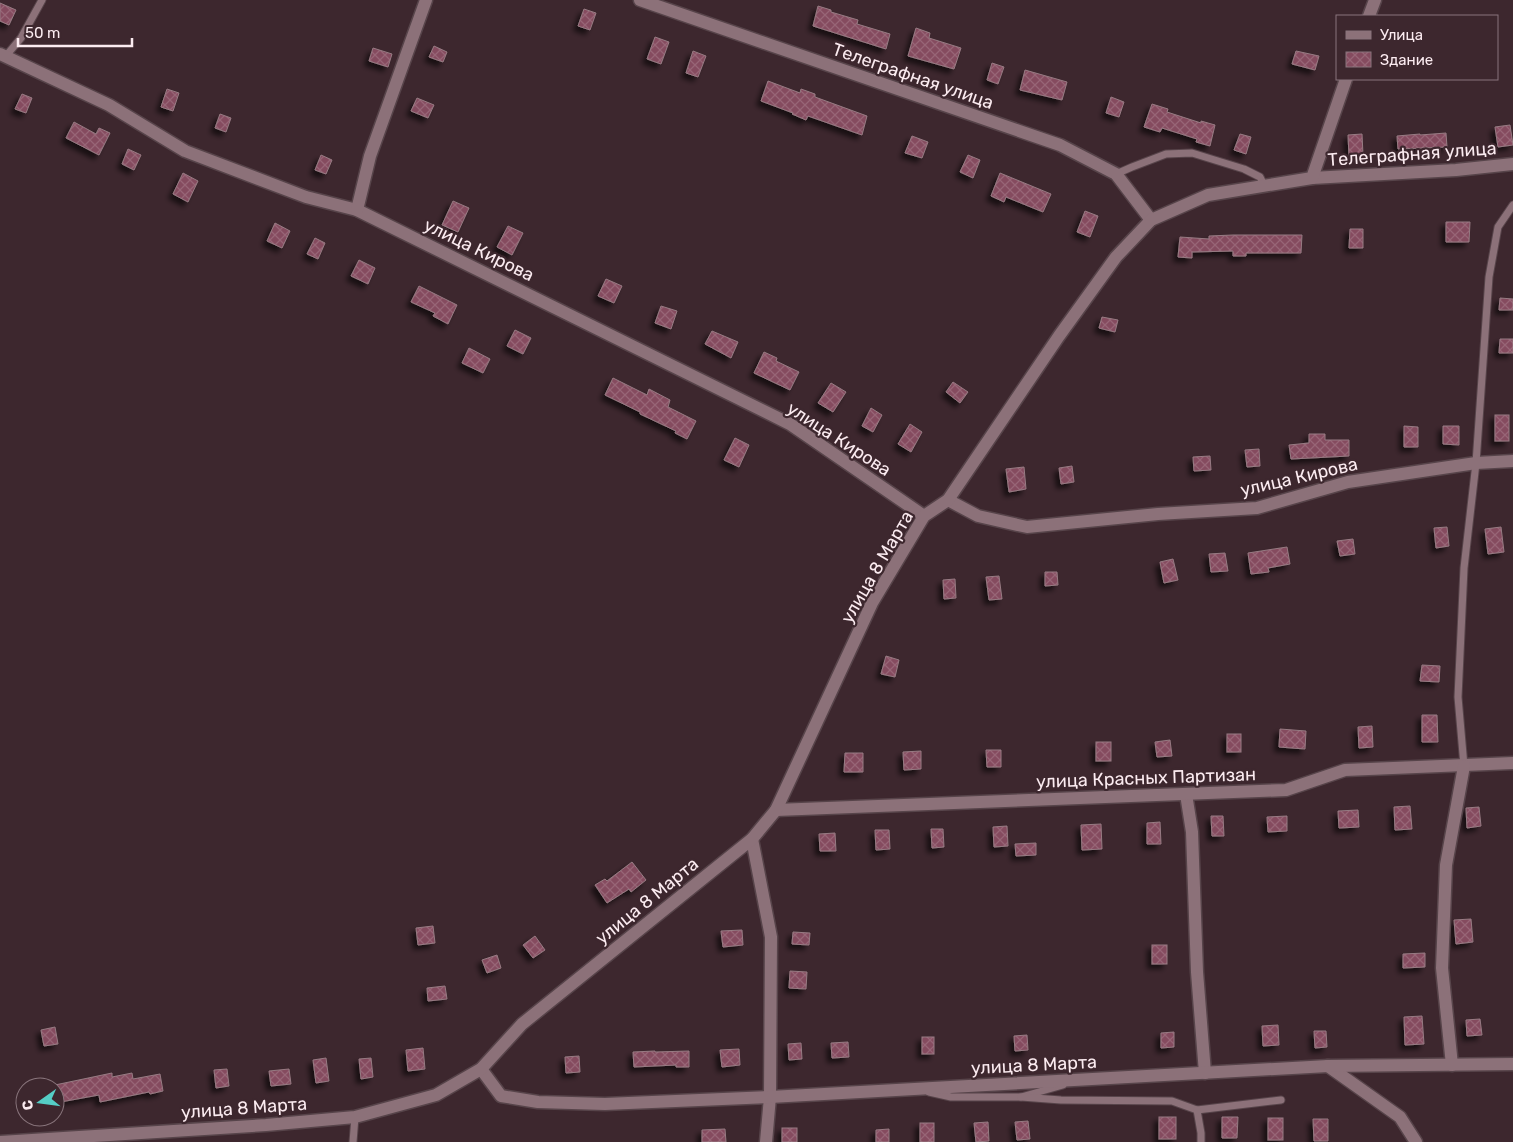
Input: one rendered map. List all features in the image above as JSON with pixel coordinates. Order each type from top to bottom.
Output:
[{"type":"street","points":[[357,210],[370,156],[426,0]]},
{"type":"street","name":"Телеграфная улица","points":[[640,0],[1060,145],[1116,174],[1151,220]]},
{"type":"street","points":[[1369,15],[1376,0]]},
{"type":"street","name":"улица Кирова","points":[[3,55],[109,104],[185,151],[306,197],[357,210],[790,424],[924,516]]},
{"type":"street","points":[[1312,178],[1346,80]]},
{"type":"street","name":"Телеграфная улица","points":[[1312,178],[1456,170],[1513,164]]},
{"type":"street","name":"улица 8 Марта","points":[[0,1142],[266,1125],[354,1117],[436,1095],[481,1069],[522,1024],[752,839],[776,810],[872,603],[924,516],[948,500],[1070,320],[1116,257],[1151,220],[1208,195],[1312,178]]},
{"type":"street","name":"улица Кирова","points":[[948,500],[978,516],[1026,527],[1158,514],[1257,508],[1348,482],[1476,464],[1513,461]]},
{"type":"street","name":"улица Красных Партизан","points":[[776,810],[1286,790],[1345,770],[1513,763]]},
{"type":"street","points":[[1452,1065],[1442,968],[1446,865],[1464,766]]},
{"type":"street","points":[[1186,794],[1192,832],[1197,972],[1205,1073]]},
{"type":"street","points":[[752,839],[771,937],[770,1097],[766,1142]]},
{"type":"street","name":"улица 8 Марта","points":[[481,1069],[501,1096],[538,1102],[605,1104],[770,1097],[1328,1066],[1513,1064]]},
{"type":"street","points":[[1328,1066],[1400,1117],[1416,1142]]},
{"type":"lane","points":[[3,55],[21,38],[42,0]]},
{"type":"lane","points":[[1116,174],[1166,154],[1192,153],[1244,169],[1260,177],[1264,186]]},
{"type":"lane","points":[[1464,766],[1458,697],[1464,568],[1476,464],[1489,278],[1498,227],[1513,204]]},
{"type":"lane","points":[[1021,1097],[1085,1080]]},
{"type":"lane","points":[[917,1089],[951,1097],[1172,1101],[1197,1110],[1281,1100]]},
{"type":"lane","points":[[1197,1110],[1201,1142]]},
{"type":"lane","points":[[353,1142],[354,1117]]},
{"type":"building","points":[[0,3],[16,10],[9,25],[0,21]]},
{"type":"building","points":[[818,6],[858,20],[857,24],[890,34],[886,49],[813,26]]},
{"type":"building","points":[[584,9],[596,13],[590,30],[578,26]]},
{"type":"building","points":[[916,28],[930,33],[929,38],[961,48],[954,69],[908,56]]},
{"type":"building","points":[[655,37],[669,42],[661,64],[647,59]]},
{"type":"building","points":[[434,46],[447,52],[443,62],[429,57]]},
{"type":"building","points":[[373,48],[392,54],[388,67],[369,61]]},
{"type":"building","points":[[693,51],[706,56],[698,77],[686,73]]},
{"type":"building","points":[[1296,51],[1319,56],[1315,70],[1292,64]]},
{"type":"building","points":[[992,63],[1004,67],[998,84],[987,80]]},
{"type":"building","points":[[1025,70],[1067,82],[1062,100],[1020,90]]},
{"type":"building","points":[[768,81],[800,93],[801,89],[815,94],[815,97],[867,116],[862,135],[808,116],[806,120],[761,101]]},
{"type":"building","points":[[167,89],[179,93],[173,111],[161,107]]},
{"type":"building","points":[[22,94],[32,98],[26,113],[15,109]]},
{"type":"building","points":[[1111,97],[1124,102],[1119,117],[1106,113]]},
{"type":"building","points":[[417,98],[434,105],[428,118],[411,111]]},
{"type":"building","points":[[1152,104],[1168,109],[1167,112],[1201,123],[1201,121],[1215,125],[1210,146],[1196,142],[1197,139],[1162,128],[1160,132],[1144,127]]},
{"type":"building","points":[[220,114],[231,118],[226,132],[215,128]]},
{"type":"building","points":[[74,122],[96,134],[99,128],[110,133],[99,155],[66,138]]},
{"type":"building","points":[[1510,125],[1513,145],[1498,147],[1495,127]]},
{"type":"building","points":[[1446,133],[1447,147],[1398,149],[1397,136]]},
{"type":"building","points":[[1240,134],[1251,137],[1246,154],[1234,150]]},
{"type":"building","points":[[1362,134],[1363,155],[1349,156],[1348,135]]},
{"type":"building","points":[[912,136],[928,142],[922,158],[905,153]]},
{"type":"building","points":[[128,149],[141,155],[134,170],[122,164]]},
{"type":"building","points":[[321,155],[332,160],[326,174],[315,170]]},
{"type":"building","points":[[968,155],[980,160],[973,178],[960,172]]},
{"type":"building","points":[[183,173],[198,181],[188,202],[173,194]]},
{"type":"building","points":[[1000,173],[1051,194],[1043,212],[1006,197],[1004,202],[991,196]]},
{"type":"building","points":[[453,201],[469,208],[458,232],[442,225]]},
{"type":"building","points":[[1085,211],[1098,216],[1090,237],[1077,232]]},
{"type":"building","points":[[1446,222],[1470,222],[1469,242],[1446,242]]},
{"type":"building","points":[[275,223],[290,231],[282,248],[267,241]]},
{"type":"building","points":[[508,226],[523,233],[512,255],[497,247]]},
{"type":"building","points":[[1350,229],[1363,229],[1363,248],[1349,248]]},
{"type":"building","points":[[1302,235],[1301,253],[1246,253],[1246,256],[1233,256],[1233,251],[1192,252],[1192,258],[1178,257],[1180,237],[1209,239],[1209,236]]},
{"type":"building","points":[[315,238],[325,243],[318,259],[307,254]]},
{"type":"building","points":[[359,260],[375,268],[368,284],[351,276]]},
{"type":"building","points":[[606,279],[622,286],[614,303],[598,296]]},
{"type":"building","points":[[419,286],[457,305],[448,324],[433,316],[435,313],[411,302]]},
{"type":"building","points":[[1500,298],[1513,299],[1513,310],[1499,310]]},
{"type":"building","points":[[661,306],[677,311],[671,329],[655,323]]},
{"type":"building","points":[[1102,317],[1118,320],[1115,332],[1099,328]]},
{"type":"building","points":[[515,330],[531,338],[523,354],[507,346]]},
{"type":"building","points":[[712,331],[738,342],[731,358],[705,344]]},
{"type":"building","points":[[1500,339],[1513,339],[1513,353],[1499,353]]},
{"type":"building","points":[[469,348],[490,359],[483,373],[462,363]]},
{"type":"building","points":[[764,352],[777,358],[776,361],[799,372],[790,390],[754,373]]},
{"type":"building","points":[[613,378],[647,395],[649,389],[670,400],[668,407],[696,421],[687,439],[675,433],[676,431],[605,395]]},
{"type":"building","points":[[953,382],[968,392],[960,403],[946,392]]},
{"type":"building","points":[[831,383],[846,392],[833,412],[818,403]]},
{"type":"building","points":[[871,408],[882,415],[873,432],[862,426]]},
{"type":"building","points":[[1495,415],[1509,415],[1509,441],[1495,441]]},
{"type":"building","points":[[910,424],[922,432],[911,452],[898,444]]},
{"type":"building","points":[[1404,426],[1418,427],[1418,447],[1404,447]]},
{"type":"building","points":[[1443,426],[1459,426],[1459,445],[1443,444]]},
{"type":"building","points":[[1309,434],[1325,434],[1325,440],[1349,440],[1349,456],[1291,459],[1289,445],[1309,443]]},
{"type":"building","points":[[735,438],[749,445],[739,467],[724,460]]},
{"type":"building","points":[[1259,449],[1260,466],[1247,467],[1245,450]]},
{"type":"building","points":[[1210,456],[1211,470],[1194,471],[1193,457]]},
{"type":"building","points":[[1072,466],[1074,482],[1061,484],[1059,468]]},
{"type":"building","points":[[1024,467],[1026,489],[1009,492],[1006,469]]},
{"type":"building","points":[[1447,527],[1449,546],[1436,548],[1434,528]]},
{"type":"building","points":[[1501,527],[1504,552],[1488,554],[1485,529]]},
{"type":"building","points":[[1353,539],[1355,554],[1340,556],[1337,541]]},
{"type":"building","points":[[1287,547],[1290,564],[1268,568],[1269,572],[1251,574],[1248,553]]},
{"type":"building","points":[[1225,553],[1228,571],[1211,572],[1209,554]]},
{"type":"building","points":[[1173,559],[1178,580],[1164,583],[1160,562]]},
{"type":"building","points":[[1045,572],[1057,572],[1058,585],[1045,586]]},
{"type":"building","points":[[999,576],[1002,599],[989,600],[986,577]]},
{"type":"building","points":[[955,579],[956,598],[944,599],[943,580]]},
{"type":"building","points":[[886,656],[899,660],[895,677],[881,674]]},
{"type":"building","points":[[1422,665],[1440,666],[1439,682],[1420,681]]},
{"type":"building","points":[[1422,715],[1437,715],[1438,742],[1422,742]]},
{"type":"building","points":[[1372,726],[1373,747],[1359,748],[1358,727]]},
{"type":"building","points":[[1280,729],[1306,731],[1305,749],[1279,747]]},
{"type":"building","points":[[1227,734],[1241,734],[1241,752],[1227,752]]},
{"type":"building","points":[[1170,740],[1172,756],[1157,757],[1155,742]]},
{"type":"building","points":[[1096,742],[1111,742],[1111,761],[1096,761]]},
{"type":"building","points":[[986,750],[1001,750],[1001,767],[987,767]]},
{"type":"building","points":[[921,751],[921,769],[904,770],[903,752]]},
{"type":"building","points":[[845,753],[863,753],[863,772],[844,772]]},
{"type":"building","points":[[1410,806],[1412,829],[1395,830],[1394,807]]},
{"type":"building","points":[[1479,807],[1481,826],[1467,828],[1466,808]]},
{"type":"building","points":[[1358,810],[1359,827],[1339,828],[1338,811]]},
{"type":"building","points":[[1211,816],[1223,816],[1224,836],[1212,836]]},
{"type":"building","points":[[1287,816],[1287,831],[1268,832],[1267,817]]},
{"type":"building","points":[[1160,822],[1161,844],[1147,844],[1147,823]]},
{"type":"building","points":[[1101,824],[1102,849],[1082,850],[1081,825]]},
{"type":"building","points":[[1007,826],[1008,846],[994,847],[993,827]]},
{"type":"building","points":[[931,829],[943,829],[944,847],[932,848]]},
{"type":"building","points":[[875,830],[889,830],[890,849],[876,850]]},
{"type":"building","points":[[835,833],[836,851],[820,851],[819,834]]},
{"type":"building","points":[[1036,843],[1036,855],[1016,856],[1015,844]]},
{"type":"building","points":[[632,862],[646,880],[631,892],[629,889],[607,903],[595,885],[605,879],[607,881]]},
{"type":"building","points":[[1471,919],[1473,942],[1456,944],[1454,920]]},
{"type":"building","points":[[433,926],[435,943],[418,945],[416,928]]},
{"type":"building","points":[[742,930],[743,945],[723,947],[721,931]]},
{"type":"building","points":[[793,932],[810,933],[809,945],[792,944]]},
{"type":"building","points":[[535,936],[545,950],[533,958],[523,945]]},
{"type":"building","points":[[1152,945],[1167,945],[1167,964],[1152,964]]},
{"type":"building","points":[[1425,953],[1425,967],[1403,968],[1403,954]]},
{"type":"building","points":[[497,955],[501,968],[487,973],[482,960]]},
{"type":"building","points":[[790,971],[807,972],[806,989],[789,988]]},
{"type":"building","points":[[445,986],[447,999],[428,1001],[427,988]]},
{"type":"building","points":[[1422,1016],[1424,1044],[1405,1045],[1404,1017]]},
{"type":"building","points":[[1480,1019],[1482,1035],[1467,1036],[1466,1020]]},
{"type":"building","points":[[1278,1025],[1279,1045],[1263,1046],[1262,1026]]},
{"type":"building","points":[[55,1027],[58,1044],[44,1046],[41,1030]]},
{"type":"building","points":[[1314,1031],[1326,1031],[1327,1047],[1315,1048]]},
{"type":"building","points":[[1174,1032],[1174,1047],[1161,1048],[1161,1033]]},
{"type":"building","points":[[1027,1035],[1028,1050],[1015,1051],[1014,1036]]},
{"type":"building","points":[[922,1037],[934,1037],[934,1054],[922,1054]]},
{"type":"building","points":[[848,1042],[849,1057],[832,1058],[831,1043]]},
{"type":"building","points":[[801,1043],[802,1059],[789,1060],[788,1044]]},
{"type":"building","points":[[423,1048],[425,1069],[408,1071],[406,1050]]},
{"type":"building","points":[[739,1049],[740,1065],[722,1067],[720,1050]]},
{"type":"building","points":[[689,1051],[689,1067],[676,1067],[676,1065],[634,1067],[633,1052]]},
{"type":"building","points":[[579,1056],[580,1072],[566,1073],[565,1057]]},
{"type":"building","points":[[326,1058],[329,1081],[316,1083],[313,1060]]},
{"type":"building","points":[[371,1058],[373,1077],[361,1079],[359,1059]]},
{"type":"building","points":[[227,1069],[229,1086],[216,1088],[214,1070]]},
{"type":"building","points":[[289,1069],[291,1084],[271,1086],[269,1071]]},
{"type":"building","points":[[112,1073],[112,1077],[132,1073],[133,1079],[160,1074],[163,1091],[100,1102],[99,1095],[65,1101],[65,1083]]},
{"type":"building","points":[[1159,1117],[1176,1117],[1176,1139],[1159,1139]]},
{"type":"building","points":[[1222,1117],[1238,1117],[1237,1138],[1222,1138]]},
{"type":"building","points":[[1268,1118],[1283,1118],[1283,1140],[1268,1140]]},
{"type":"building","points":[[1313,1119],[1328,1119],[1328,1141],[1314,1141]]},
{"type":"building","points":[[1028,1121],[1030,1139],[1017,1140],[1015,1122]]},
{"type":"building","points":[[988,1122],[989,1141],[976,1142],[974,1123]]},
{"type":"building","points":[[920,1123],[934,1123],[934,1142],[920,1142]]},
{"type":"building","points":[[782,1128],[797,1128],[797,1142],[782,1142]]},
{"type":"building","points":[[725,1129],[726,1142],[702,1142],[702,1130]]},
{"type":"building","points":[[889,1129],[889,1142],[876,1142],[876,1130]]}]
